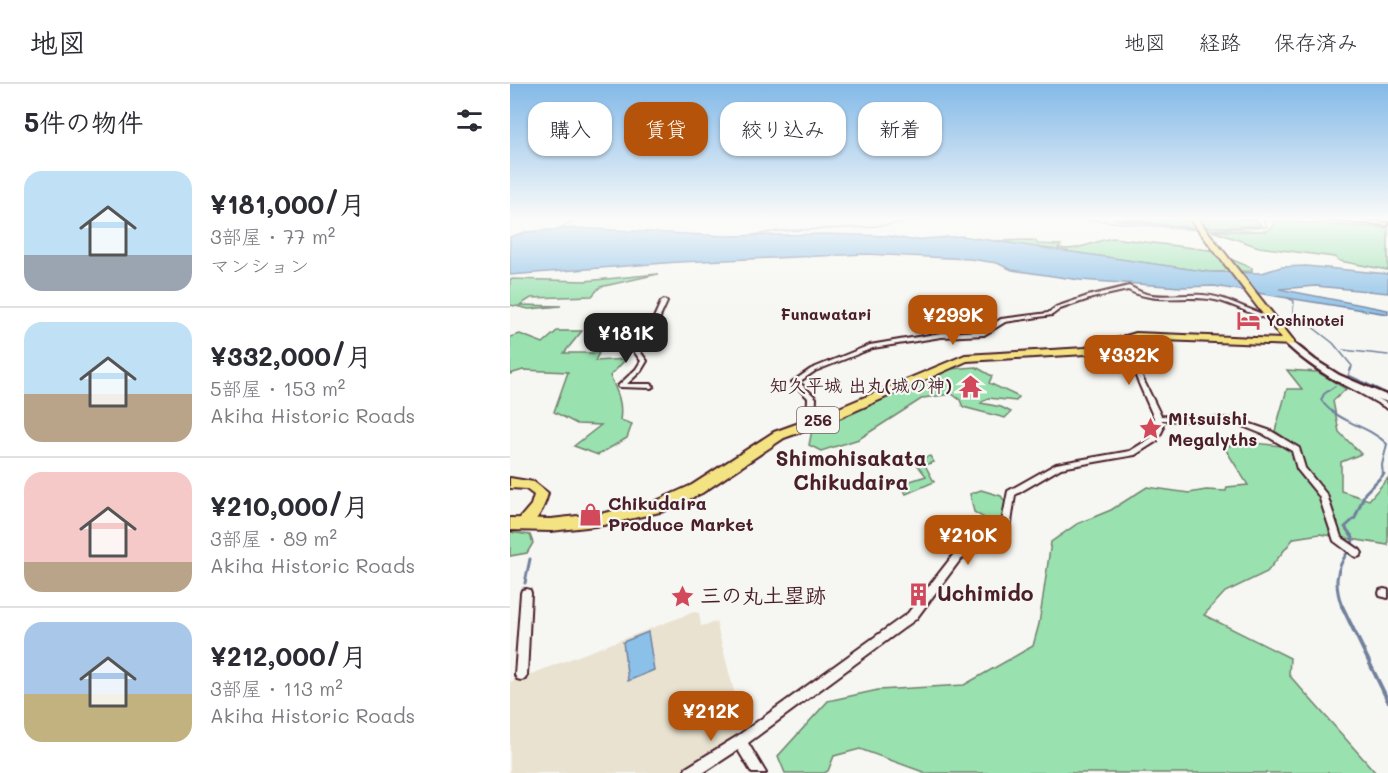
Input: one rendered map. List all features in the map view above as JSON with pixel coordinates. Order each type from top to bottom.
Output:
[{"type":"highway","points":[[1219,251],[1290,343]]},
{"type":"highway","name":"256","points":[[516,525],[551,525],[593,520],[658,507],[697,489],[767,442],[964,358],[1086,351],[1124,338],[1166,337],[1290,343]]},
{"type":"main road","points":[[1290,343],[1308,361],[1344,382],[1388,399]]},
{"type":"main road","points":[[510,483],[529,485],[541,493],[538,507],[516,525]]},
{"type":"street","points":[[811,423],[812,398],[795,382],[796,380],[862,349],[941,335],[984,333],[1003,320],[1050,314],[1058,308],[1112,290],[1129,288],[1144,296],[1212,297],[1261,317],[1269,314]]},
{"type":"street","points":[[651,386],[621,386],[642,366],[644,361],[636,350],[636,346],[654,324],[664,302]]},
{"type":"street","points":[[692,773],[740,741],[912,616],[957,556],[999,533],[1006,523],[1011,494],[1064,464],[1107,459],[1141,448],[1157,434],[1158,418],[1124,338]]},
{"type":"street","points":[[1344,382],[1388,407]]},
{"type":"street","points":[[1158,418],[1236,421],[1283,440],[1296,450],[1301,469],[1323,495],[1336,539],[1357,553]]},
{"type":"street","points":[[521,675],[526,593]]},
{"type":"street","points":[[740,741],[759,773]]},
{"type":"shaded area","points":[[694,612],[699,613],[701,626],[716,622],[745,734],[679,773],[510,773],[510,682]]},
{"type":"green space","points":[[1064,251],[1212,251],[1252,268],[1252,271],[1210,272]]},
{"type":"green space","points":[[1290,251],[1388,251],[1388,270],[1340,261],[1334,257]]},
{"type":"green space","points":[[658,274],[600,287],[592,296],[531,298],[520,305],[561,306],[529,309],[510,305],[510,279],[585,281]]},
{"type":"green space","points":[[557,331],[582,331],[564,353],[599,353],[595,361],[626,359],[610,376],[620,403],[620,420],[632,424],[627,438],[598,455],[574,446],[601,425],[577,424],[554,412],[568,372],[523,370],[510,374],[510,337],[520,334],[543,343]]},
{"type":"green space","points":[[976,367],[992,376],[989,383],[1019,397],[1016,401],[988,398],[981,403],[1001,407],[1011,412],[1005,418],[963,407],[960,400],[952,394],[923,398],[859,439],[821,451],[809,445],[813,425],[949,369]]},
{"type":"green space","points":[[1287,370],[1318,372],[1346,389],[1333,401],[1339,432],[1361,454],[1341,462],[1341,491],[1369,500],[1388,478],[1388,545],[1320,534],[1294,538],[1267,572],[1225,592],[1204,615],[1290,658],[1289,675],[1376,773],[926,773],[860,749],[834,756],[828,771],[824,773],[785,773],[778,756],[828,701],[878,690],[964,685],[1033,646],[1039,624],[1051,542],[1077,524],[1111,510],[1147,487],[1189,493],[1206,490],[1226,491],[1227,487],[1248,485],[1224,447],[1246,442],[1299,448],[1275,431],[1287,389],[1302,389]]},
{"type":"green space","points":[[921,456],[923,458],[930,456],[934,462],[925,465],[934,482],[906,494],[901,484],[926,476],[912,458]]},
{"type":"green space","points":[[981,490],[1001,496],[1006,503],[1002,521],[994,524],[974,512],[970,494]]},
{"type":"green space","points":[[510,532],[530,535],[533,543],[527,553],[510,556]]},
{"type":"water","points":[[510,251],[1066,251],[1210,272],[1262,273],[1281,267],[1306,266],[1388,274],[1388,293],[1316,286],[1279,289],[1388,310],[1388,314],[1214,286],[1181,287],[1080,280],[1012,270],[997,263],[970,259],[866,254],[678,262],[510,275]]},
{"type":"water","points":[[648,632],[654,670],[628,681],[623,642]]},
{"type":"waterway","points":[[1288,298],[1294,301],[1293,312],[1333,343],[1352,366],[1351,370]]},
{"type":"waterway","points":[[1343,350],[1388,355]]},
{"type":"waterway","points":[[1348,377],[1351,368]]},
{"type":"waterway","points":[[1350,376],[1388,394]]},
{"type":"waterway","points":[[1335,386],[1324,394],[1321,400],[1336,414],[1371,432],[1387,444],[1382,465],[1383,475]]},
{"type":"waterway","points":[[1352,546],[1353,538],[1345,527],[1355,518],[1365,493],[1383,475]]},
{"type":"waterway","points":[[1342,607],[1337,577],[1349,550]]},
{"type":"waterway","points":[[525,583],[530,559]]},
{"type":"waterway","points":[[1342,606],[1388,701]]},
{"type":"place","name":"Yoshinotei","points":[[1248,321]]},
{"type":"place","name":"知久平城 出丸(城の神)","points":[[970,386]]},
{"type":"place","name":"Mitsuishi Megalyths","points":[[1150,429]]},
{"type":"place","name":"Chikudaira Produce Market","points":[[590,514]]},
{"type":"place","name":"Uchimido","points":[[919,594]]},
{"type":"place","name":"三の丸土塁跡","points":[[682,596]]},
{"type":"district","name":"Funawatari","points":[[826,314]]},
{"type":"district","name":"Shimohisakata Chikudaira","points":[[851,471]]}]
